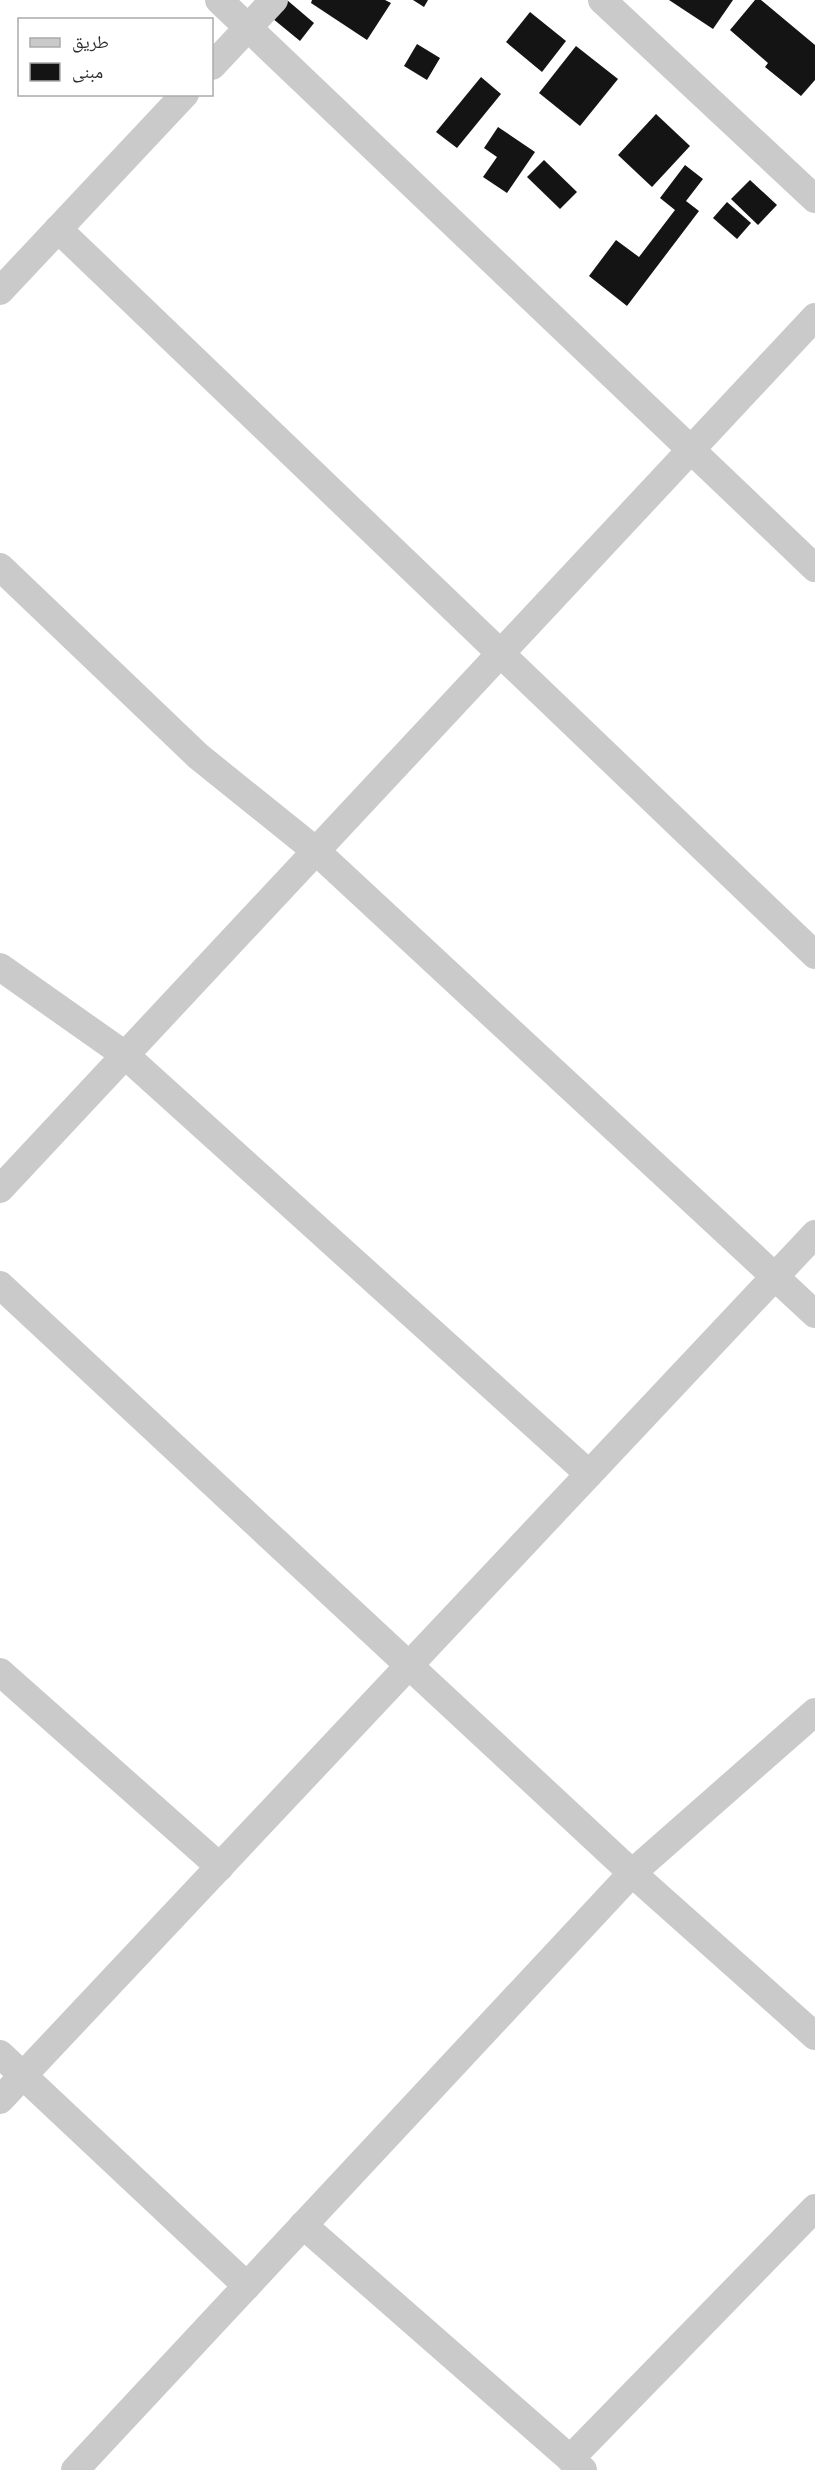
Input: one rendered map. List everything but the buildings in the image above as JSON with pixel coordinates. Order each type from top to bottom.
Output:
[{"type":"street","points":[[219,0],[815,568]]},
{"type":"street","points":[[213,65],[274,0]]},
{"type":"street","points":[[602,0],[815,199]]},
{"type":"street","points":[[0,291],[183,96]]},
{"type":"street","points":[[58,229],[815,955]]},
{"type":"street","points":[[0,1190],[815,317]]},
{"type":"street","points":[[0,567],[198,756],[316,851],[815,1314]]},
{"type":"street","points":[[0,967],[125,1055],[590,1474]]},
{"type":"street","points":[[0,2100],[815,1234]]},
{"type":"street","points":[[0,1286],[632,1873],[815,2036]]},
{"type":"street","points":[[0,1672],[220,1867]]},
{"type":"street","points":[[75,2470],[632,1873],[815,1712]]},
{"type":"street","points":[[0,2055],[246,2286]]},
{"type":"street","points":[[303,2225],[577,2464],[815,2208]]}]
